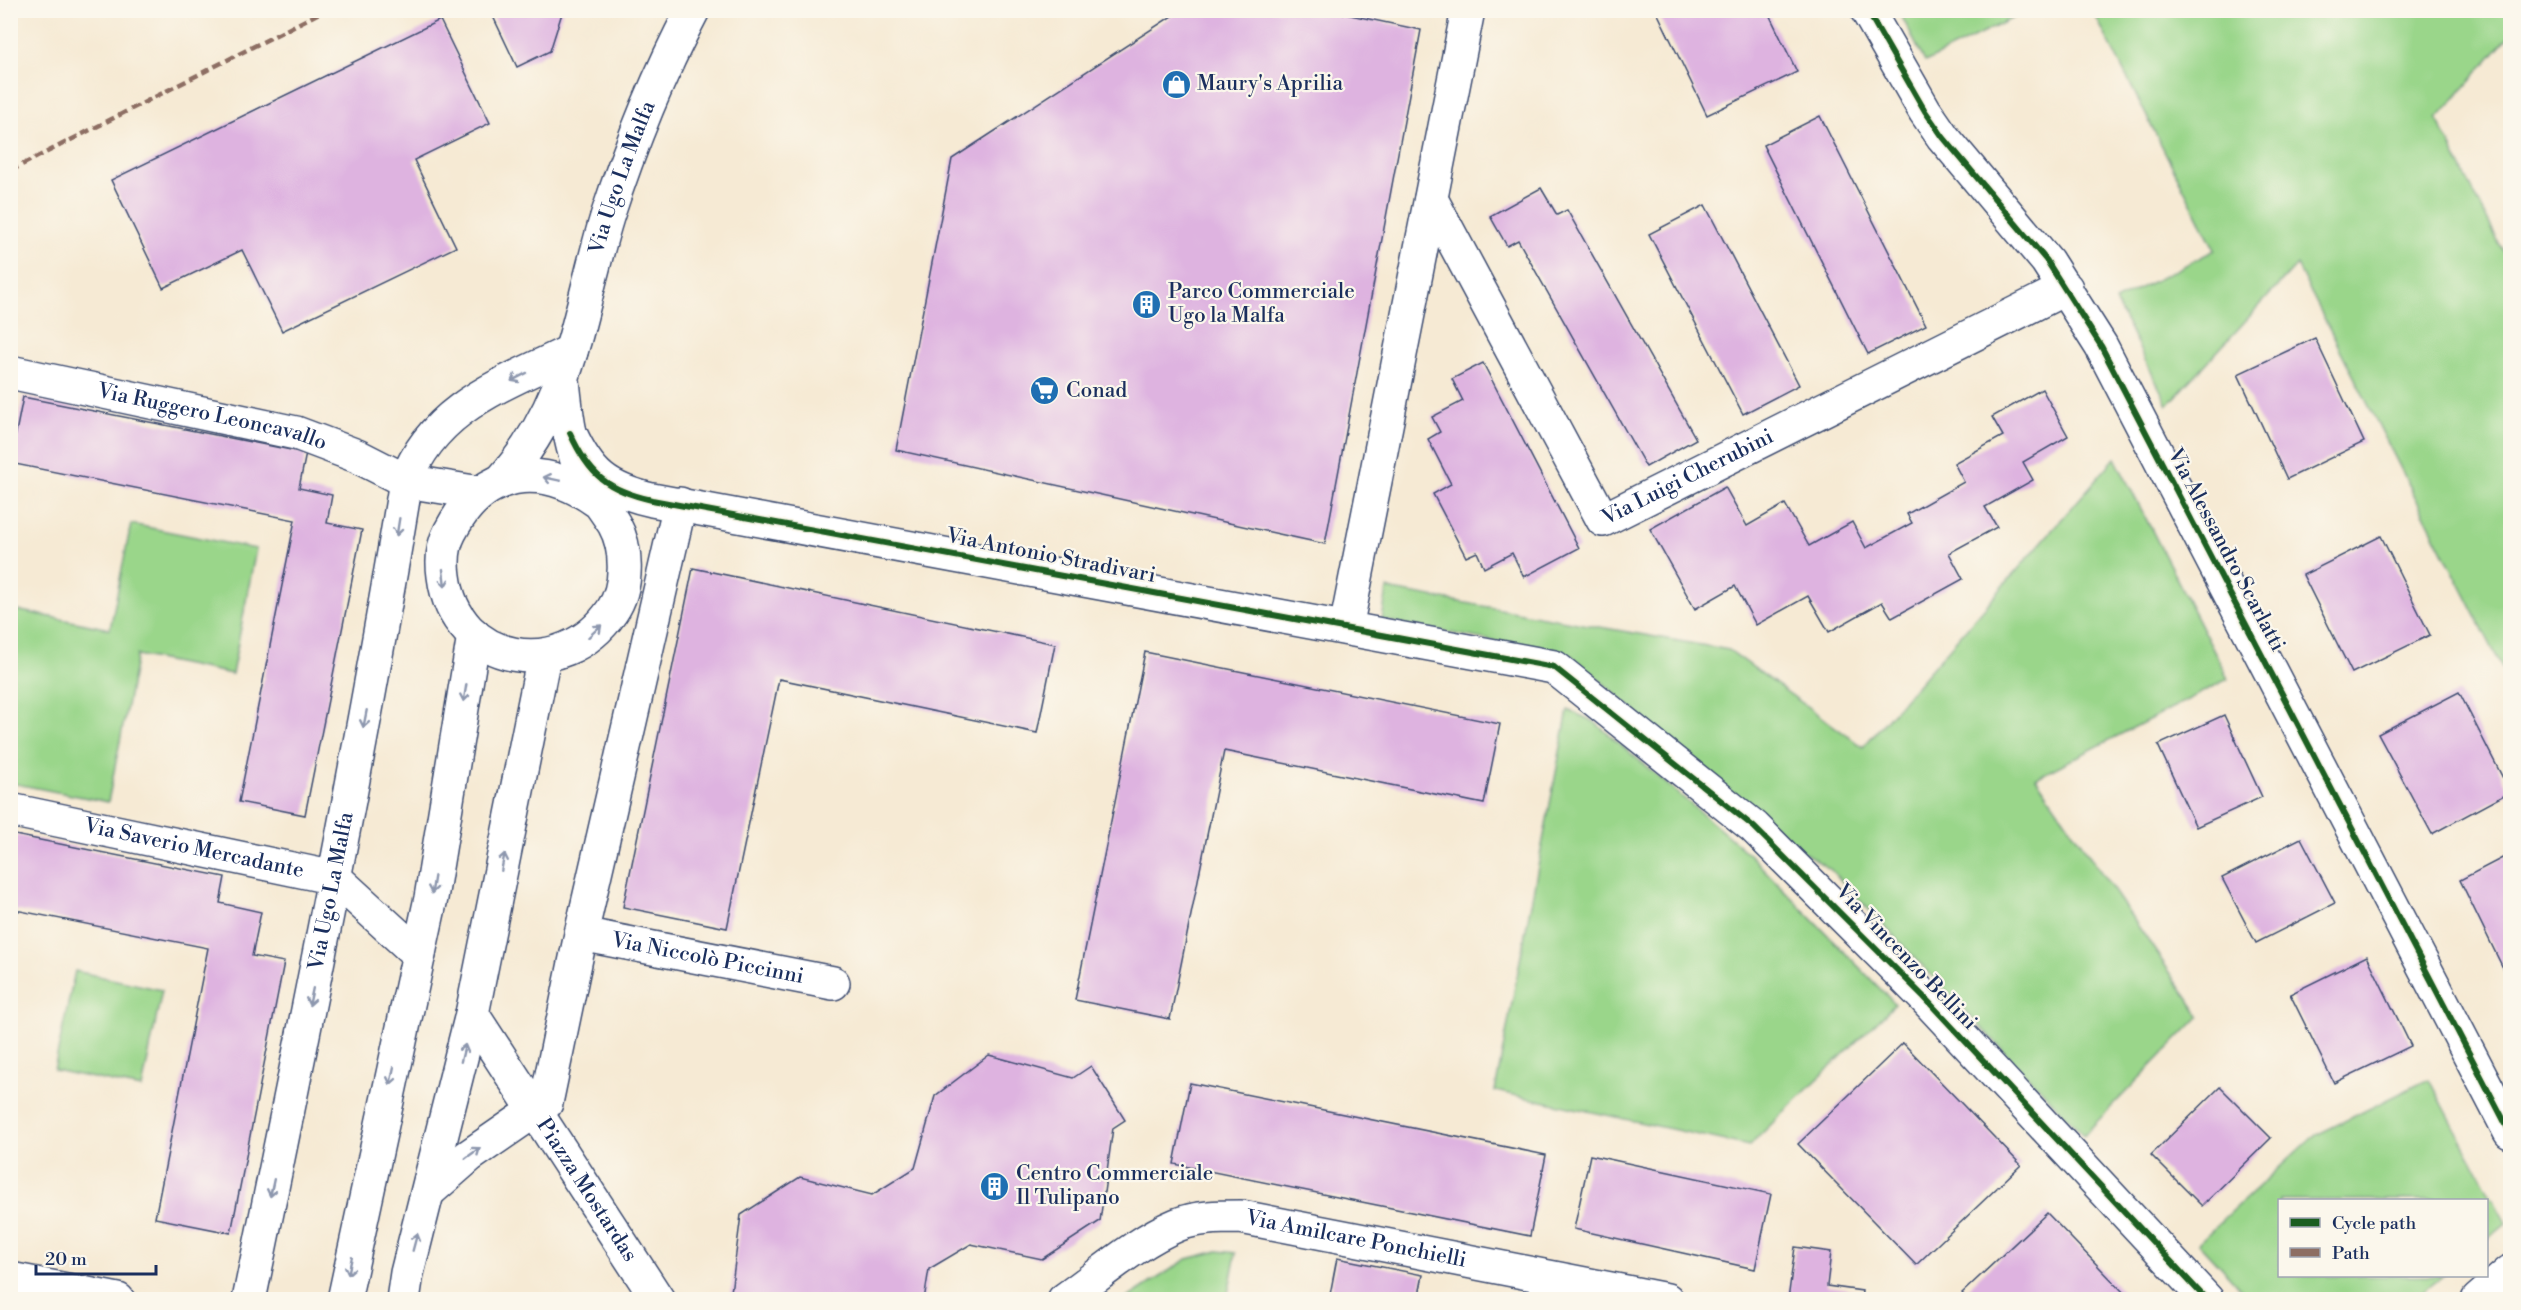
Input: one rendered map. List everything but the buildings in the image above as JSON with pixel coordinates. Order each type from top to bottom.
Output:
[{"type":"street","name":"Via Ugo La Malfa","points":[[567,366],[570,433],[579,466],[597,501],[616,529],[624,552],[623,581],[614,609],[596,632],[572,649],[544,656],[519,656],[495,649],[474,635],[456,615],[446,589],[442,562],[452,528],[460,512],[519,461],[550,410],[567,366],[607,218],[639,129],[693,10]]},
{"type":"street","points":[[1346,628],[1468,10]]},
{"type":"street","name":"Via Alessandro Scarlatti","points":[[1867,10],[1908,85],[1942,137],[2066,288],[2101,346],[2511,1132]]},
{"type":"street","name":"Via Luigi Cherubini","points":[[1431,199],[1603,520],[2066,288]]},
{"type":"street","name":"Via Ugo La Malfa","points":[[249,1299],[335,878],[378,649],[406,481],[424,444],[445,420],[488,392],[567,366]]},
{"type":"street","name":"Via Ruggero Leoncavallo","points":[[10,372],[296,433],[357,456],[406,481]]},
{"type":"street","name":"Via Antonio Stradivari","points":[[570,433],[580,456],[607,483],[623,494],[1554,667]]},
{"type":"street","name":"Via Ugo La Malfa","points":[[406,481],[490,487],[526,475],[552,477],[576,486],[597,501]]},
{"type":"street","points":[[581,934],[666,502],[630,513],[616,529]]},
{"type":"street","points":[[344,1299],[431,898],[474,635]]},
{"type":"street","points":[[403,1299],[472,1014],[544,656]]},
{"type":"street","name":"Via Vincenzo Bellini","points":[[1554,667],[1754,828],[1924,998],[2207,1299]]},
{"type":"street","name":"Via Saverio Mercadante","points":[[10,810],[335,878]]},
{"type":"street","points":[[335,878],[418,955]]},
{"type":"street","name":"Via Niccolò Piccinni","points":[[581,934],[833,983]]},
{"type":"street","name":"Piazza Mostardas","points":[[429,1191],[469,1156],[546,1103],[581,934]]},
{"type":"street","name":"Piazza Mostardas","points":[[472,1014],[658,1299]]},
{"type":"street","name":"Via Amilcare Ponchielli","points":[[1064,1299],[1149,1240],[1178,1225],[1211,1218],[1241,1217],[1667,1299]]},
{"type":"street","points":[[2478,1299],[2511,1272]]},
{"type":"street","points":[[10,1279],[118,1299]]},
{"type":"green space","points":[[1899,11],[2027,11],[1925,62]]},
{"type":"green space","points":[[2093,11],[2510,11],[2510,35],[2437,119],[2510,265],[2510,683],[2297,265],[2168,405],[2115,301],[2215,250]]},
{"type":"green space","points":[[2115,458],[2228,679],[2036,778],[2200,1016],[2084,1135],[1830,869],[1775,834],[1572,656],[1382,620],[1387,589],[1729,650],[1863,747]]},
{"type":"green space","points":[[131,524],[256,549],[232,674],[137,655],[108,802],[11,783],[11,609],[110,629]]},
{"type":"green space","points":[[1568,710],[1593,721],[1749,854],[1895,1004],[1749,1146],[1495,1091]]},
{"type":"green space","points":[[75,971],[162,990],[142,1088],[54,1070]]},
{"type":"green space","points":[[2429,1079],[2506,1223],[2488,1238],[2488,1199],[2278,1199],[2278,1277],[2442,1277],[2414,1299],[2250,1299],[2198,1243],[2312,1137]]},
{"type":"green space","points":[[1218,1251],[1236,1253],[1227,1299],[1126,1299],[1187,1259]]},
{"type":"marked path","points":[[10,171],[325,10]]},
{"type":"cycle path","points":[[1867,10],[1925,111],[1943,137],[2047,261],[2101,346],[2510,1132]]},
{"type":"cycle path","points":[[570,433],[584,460],[601,479],[623,491],[652,500],[1554,667],[1754,827],[1924,997],[2207,1300]]},
{"type":"place","name":"Maury's Aprilia","points":[[1176,84]]},
{"type":"place","name":"Parco Commerciale Ugo la Malfa","points":[[1147,304]]},
{"type":"place","name":"Conad","points":[[1045,391]]},
{"type":"place","name":"Centro Commerciale Il Tulipano","points":[[995,1186]]}]
